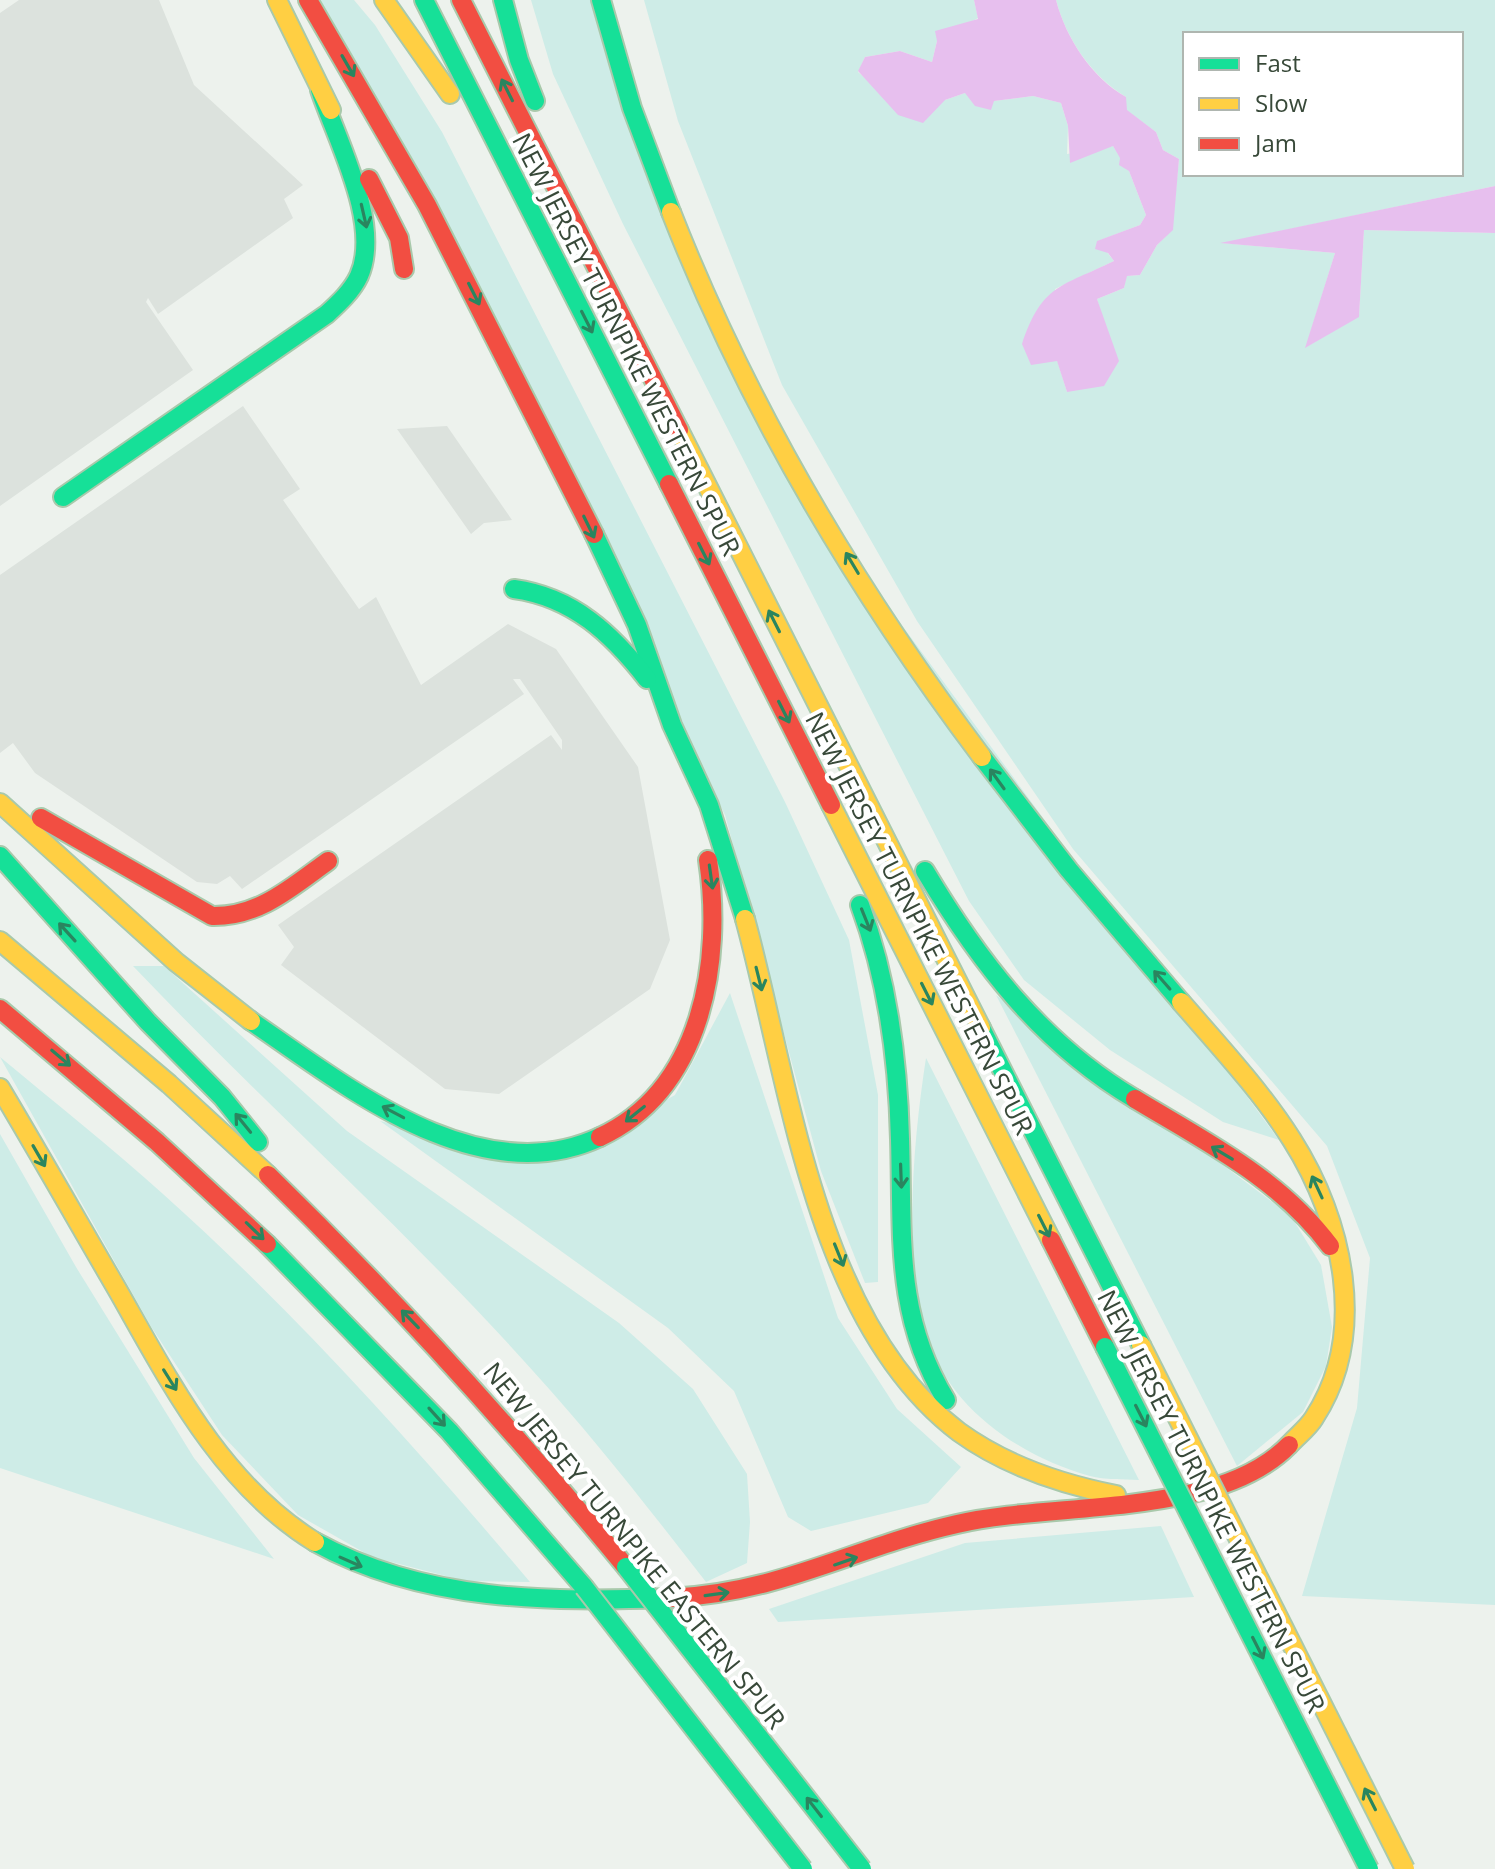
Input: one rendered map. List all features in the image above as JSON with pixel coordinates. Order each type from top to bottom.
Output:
[{"type":"highway","points":[[277,0],[320,90],[394,227],[404,269]]},
{"type":"highway","points":[[308,0],[419,191],[519,384],[637,627],[662,700],[714,820],[813,1186],[854,1291],[890,1359],[930,1409],[955,1430],[988,1450],[1065,1485],[1123,1496],[1163,1498]]},
{"type":"highway","points":[[384,0],[444,85],[551,252]]},
{"type":"highway","name":"NEW JERSEY TURNPIKE WESTERN SPUR","points":[[424,0],[1369,1869]]},
{"type":"highway","name":"NEW JERSEY TURNPIKE WESTERN SPUR","points":[[461,0],[1405,1869]]},
{"type":"highway","points":[[503,0],[519,60],[546,122]]},
{"type":"highway","points":[[0,1088],[150,1348],[224,1459],[296,1531],[337,1556],[386,1576],[491,1597],[704,1596],[771,1585],[957,1524],[1009,1515],[1105,1509],[1200,1491],[1253,1472],[1289,1446],[1314,1415],[1334,1377],[1342,1343],[1344,1310],[1331,1222],[1301,1154],[1274,1112],[1006,791],[916,664],[830,527],[753,388],[695,267],[637,123],[601,0]]},
{"type":"highway","points":[[63,497],[327,314],[355,287],[364,265],[367,227],[320,90]]},
{"type":"highway","points":[[585,200],[630,335]]},
{"type":"highway","points":[[514,589],[547,595],[585,616],[631,659],[662,700]]},
{"type":"highway","points":[[737,618],[769,723],[839,864]]},
{"type":"highway","points":[[821,715],[914,851],[984,963],[1044,1032],[1116,1088],[1292,1200],[1318,1229],[1338,1262]]},
{"type":"highway","points":[[0,803],[236,1010],[332,1075],[400,1116],[442,1135],[495,1151],[532,1154],[594,1141],[631,1118],[648,1103],[677,1066],[697,1025],[709,983],[714,901],[705,841],[681,746]]},
{"type":"highway","points":[[0,791],[181,901],[212,916],[230,917],[250,912],[328,861]]},
{"type":"highway","points":[[0,856],[148,1022],[222,1097],[363,1270]]},
{"type":"highway","points":[[852,890],[873,939],[888,1004],[897,1092],[909,1317],[929,1375],[988,1450]]},
{"type":"highway","name":"NEW JERSEY TURNPIKE EASTERN SPUR","points":[[0,941],[182,1097],[363,1270],[498,1416],[626,1567],[862,1869]]},
{"type":"highway","points":[[0,1009],[152,1136],[311,1284],[432,1411],[584,1587],[803,1869]]},
{"type":"shaded area","points":[[19,0],[159,0],[194,85],[303,185],[284,199],[293,218],[158,314],[148,298],[146,302],[193,370],[0,506],[0,13]]},
{"type":"shaded area","points":[[316,0],[354,0],[375,25],[442,132],[785,802],[849,940],[878,1095],[878,1282],[865,1283],[821,1171],[725,815]]},
{"type":"shaded area","points":[[531,0],[594,0],[770,445],[1279,1140],[1223,1122],[1110,1050],[1024,980],[969,901],[623,224],[553,74]]},
{"type":"shaded area","points":[[644,0],[974,0],[978,18],[937,41],[932,62],[900,51],[865,57],[858,72],[871,83],[945,100],[965,93],[994,101],[1033,96],[1061,103],[1068,126],[1067,154],[1113,146],[1129,171],[1146,215],[1140,225],[1098,241],[1114,261],[1055,289],[1057,360],[1067,392],[1105,327],[1097,299],[1124,288],[1126,276],[1140,275],[1157,245],[1172,230],[1179,159],[1163,150],[1156,132],[1126,110],[1126,97],[1091,67],[1073,42],[1056,0],[1495,0],[1495,186],[1223,243],[1335,253],[1306,347],[1359,316],[1364,230],[1495,233],[1495,1605],[1302,1596],[1357,1408],[1370,1258],[1327,1146],[1073,849],[917,621],[782,385],[678,121]]},
{"type":"shaded area","points":[[974,0],[1056,0],[1073,42],[1091,68],[1126,97],[1127,110],[1156,132],[1163,150],[1179,159],[1173,230],[1157,245],[1140,275],[1127,276],[1124,288],[1097,299],[1119,361],[1104,386],[1067,392],[1057,361],[1031,365],[1022,344],[1037,309],[1046,298],[1067,283],[1114,261],[1108,253],[1095,249],[1097,241],[1140,225],[1146,215],[1129,171],[1119,165],[1120,158],[1113,146],[1070,163],[1068,126],[1061,103],[1033,96],[994,101],[991,110],[975,106],[965,93],[945,100],[923,123],[898,115],[858,71],[865,57],[900,51],[932,62],[937,41],[935,31],[978,19]]},
{"type":"shaded area","points":[[1495,186],[1495,233],[1364,230],[1359,317],[1305,348],[1335,253],[1220,243]]},
{"type":"shaded area","points":[[243,406],[300,489],[283,500],[359,609],[376,597],[421,685],[508,624],[556,649],[638,767],[670,940],[650,989],[499,1094],[445,1089],[281,965],[294,947],[278,925],[551,735],[562,750],[562,740],[520,679],[513,679],[524,694],[242,889],[230,876],[217,884],[197,882],[35,773],[13,743],[0,753],[0,575]]},
{"type":"shaded area","points":[[447,426],[512,520],[484,523],[471,534],[397,429]]},
{"type":"shaded area","points":[[133,966],[164,966],[347,1131],[619,1323],[693,1389],[747,1474],[750,1522],[747,1563],[706,1582],[578,1422],[485,1319]]},
{"type":"shaded area","points":[[730,993],[838,1318],[897,1409],[961,1467],[928,1503],[811,1531],[788,1517],[734,1391],[668,1328],[380,1121],[552,1162],[675,1095]]},
{"type":"shaded area","points":[[996,995],[1291,1216],[1321,1265],[1332,1327],[1326,1366],[1303,1412],[1237,1466]]},
{"type":"shaded area","points":[[0,1057],[143,1176],[260,1286],[398,1431],[530,1582],[465,1581],[372,1557],[298,1515],[222,1435],[150,1325]]},
{"type":"shaded area","points":[[926,1058],[1139,1480],[1090,1476],[1038,1456],[1014,1442],[990,1426],[970,1407],[937,1362],[927,1336],[920,1303],[913,1234],[914,1161]]},
{"type":"shaded area","points":[[0,1134],[76,1267],[194,1458],[274,1559],[0,1468]]},
{"type":"shaded area","points":[[1161,1526],[1194,1597],[778,1622],[769,1609],[965,1543]]},
{"type":"traffic: fast","points":[[424,0],[669,484]]},
{"type":"traffic: fast","points":[[503,0],[519,60],[535,101]]},
{"type":"traffic: fast","points":[[601,0],[632,108],[671,212]]},
{"type":"traffic: fast","points":[[63,497],[327,314],[356,281],[365,255],[361,208],[320,90]]},
{"type":"traffic: fast","points":[[594,534],[637,625],[672,725],[709,805],[745,919]]},
{"type":"traffic: fast","points":[[514,589],[555,600],[590,620],[620,647],[647,679]]},
{"type":"traffic: fast","points":[[982,757],[1069,870],[1181,1002]]},
{"type":"traffic: fast","points":[[0,856],[148,1022],[222,1097],[258,1142]]},
{"type":"traffic: fast","points":[[925,871],[968,938],[1016,999],[1071,1053],[1135,1099]]},
{"type":"traffic: fast","points":[[860,905],[878,962],[894,1050],[899,1109],[902,1241],[909,1305],[929,1368],[946,1400]]},
{"type":"traffic: fast","points":[[251,1021],[371,1101],[416,1125],[461,1142],[508,1152],[554,1151],[600,1137]]},
{"type":"traffic: fast","points":[[981,1028],[1141,1345]]},
{"type":"traffic: fast","points":[[267,1244],[449,1431],[584,1587]]},
{"type":"traffic: fast","points":[[1105,1347],[1369,1869]]},
{"type":"traffic: fast","points":[[315,1542],[399,1577],[443,1587],[533,1598],[670,1598]]},
{"type":"traffic: fast","points":[[626,1567],[862,1869]]},
{"type":"traffic: fast","points":[[584,1587],[803,1869]]},
{"type":"traffic: slow","points":[[277,0],[331,110]]},
{"type":"traffic: slow","points":[[384,0],[450,94]]},
{"type":"traffic: slow","points":[[671,212],[734,356],[808,495],[891,629],[982,757]]},
{"type":"traffic: slow","points":[[679,430],[981,1028]]},
{"type":"traffic: slow","points":[[0,803],[176,962],[251,1021]]},
{"type":"traffic: slow","points":[[831,805],[1051,1240]]},
{"type":"traffic: slow","points":[[745,919],[815,1196],[840,1265],[871,1329],[910,1385],[959,1432],[995,1455],[1034,1472],[1116,1495]]},
{"type":"traffic: slow","points":[[0,941],[169,1084],[268,1175]]},
{"type":"traffic: slow","points":[[1181,1002],[1254,1087],[1292,1140],[1325,1205],[1336,1241],[1343,1278],[1345,1314],[1341,1350],[1331,1385],[1314,1418],[1289,1445]]},
{"type":"traffic: slow","points":[[0,1088],[157,1360],[201,1429],[252,1491],[315,1542]]},
{"type":"traffic: slow","points":[[1141,1345],[1405,1869]]},
{"type":"traffic: jam","points":[[308,0],[427,205],[594,534]]},
{"type":"traffic: jam","points":[[461,0],[679,430]]},
{"type":"traffic: jam","points":[[369,179],[399,238],[404,269]]},
{"type":"traffic: jam","points":[[669,484],[831,805]]},
{"type":"traffic: jam","points":[[41,818],[212,916],[229,915],[260,906],[328,861]]},
{"type":"traffic: jam","points":[[600,1137],[635,1115],[662,1088],[683,1055],[698,1018],[708,979],[712,939],[708,860]]},
{"type":"traffic: jam","points":[[0,1009],[157,1142],[267,1244]]},
{"type":"traffic: jam","points":[[1135,1099],[1265,1181],[1288,1200],[1330,1246]]},
{"type":"traffic: jam","points":[[268,1175],[362,1269],[452,1366],[626,1567]]},
{"type":"traffic: jam","points":[[1051,1240],[1105,1347]]},
{"type":"traffic: jam","points":[[670,1598],[747,1588],[957,1524],[1178,1496],[1220,1485],[1258,1469],[1289,1445]]}]
